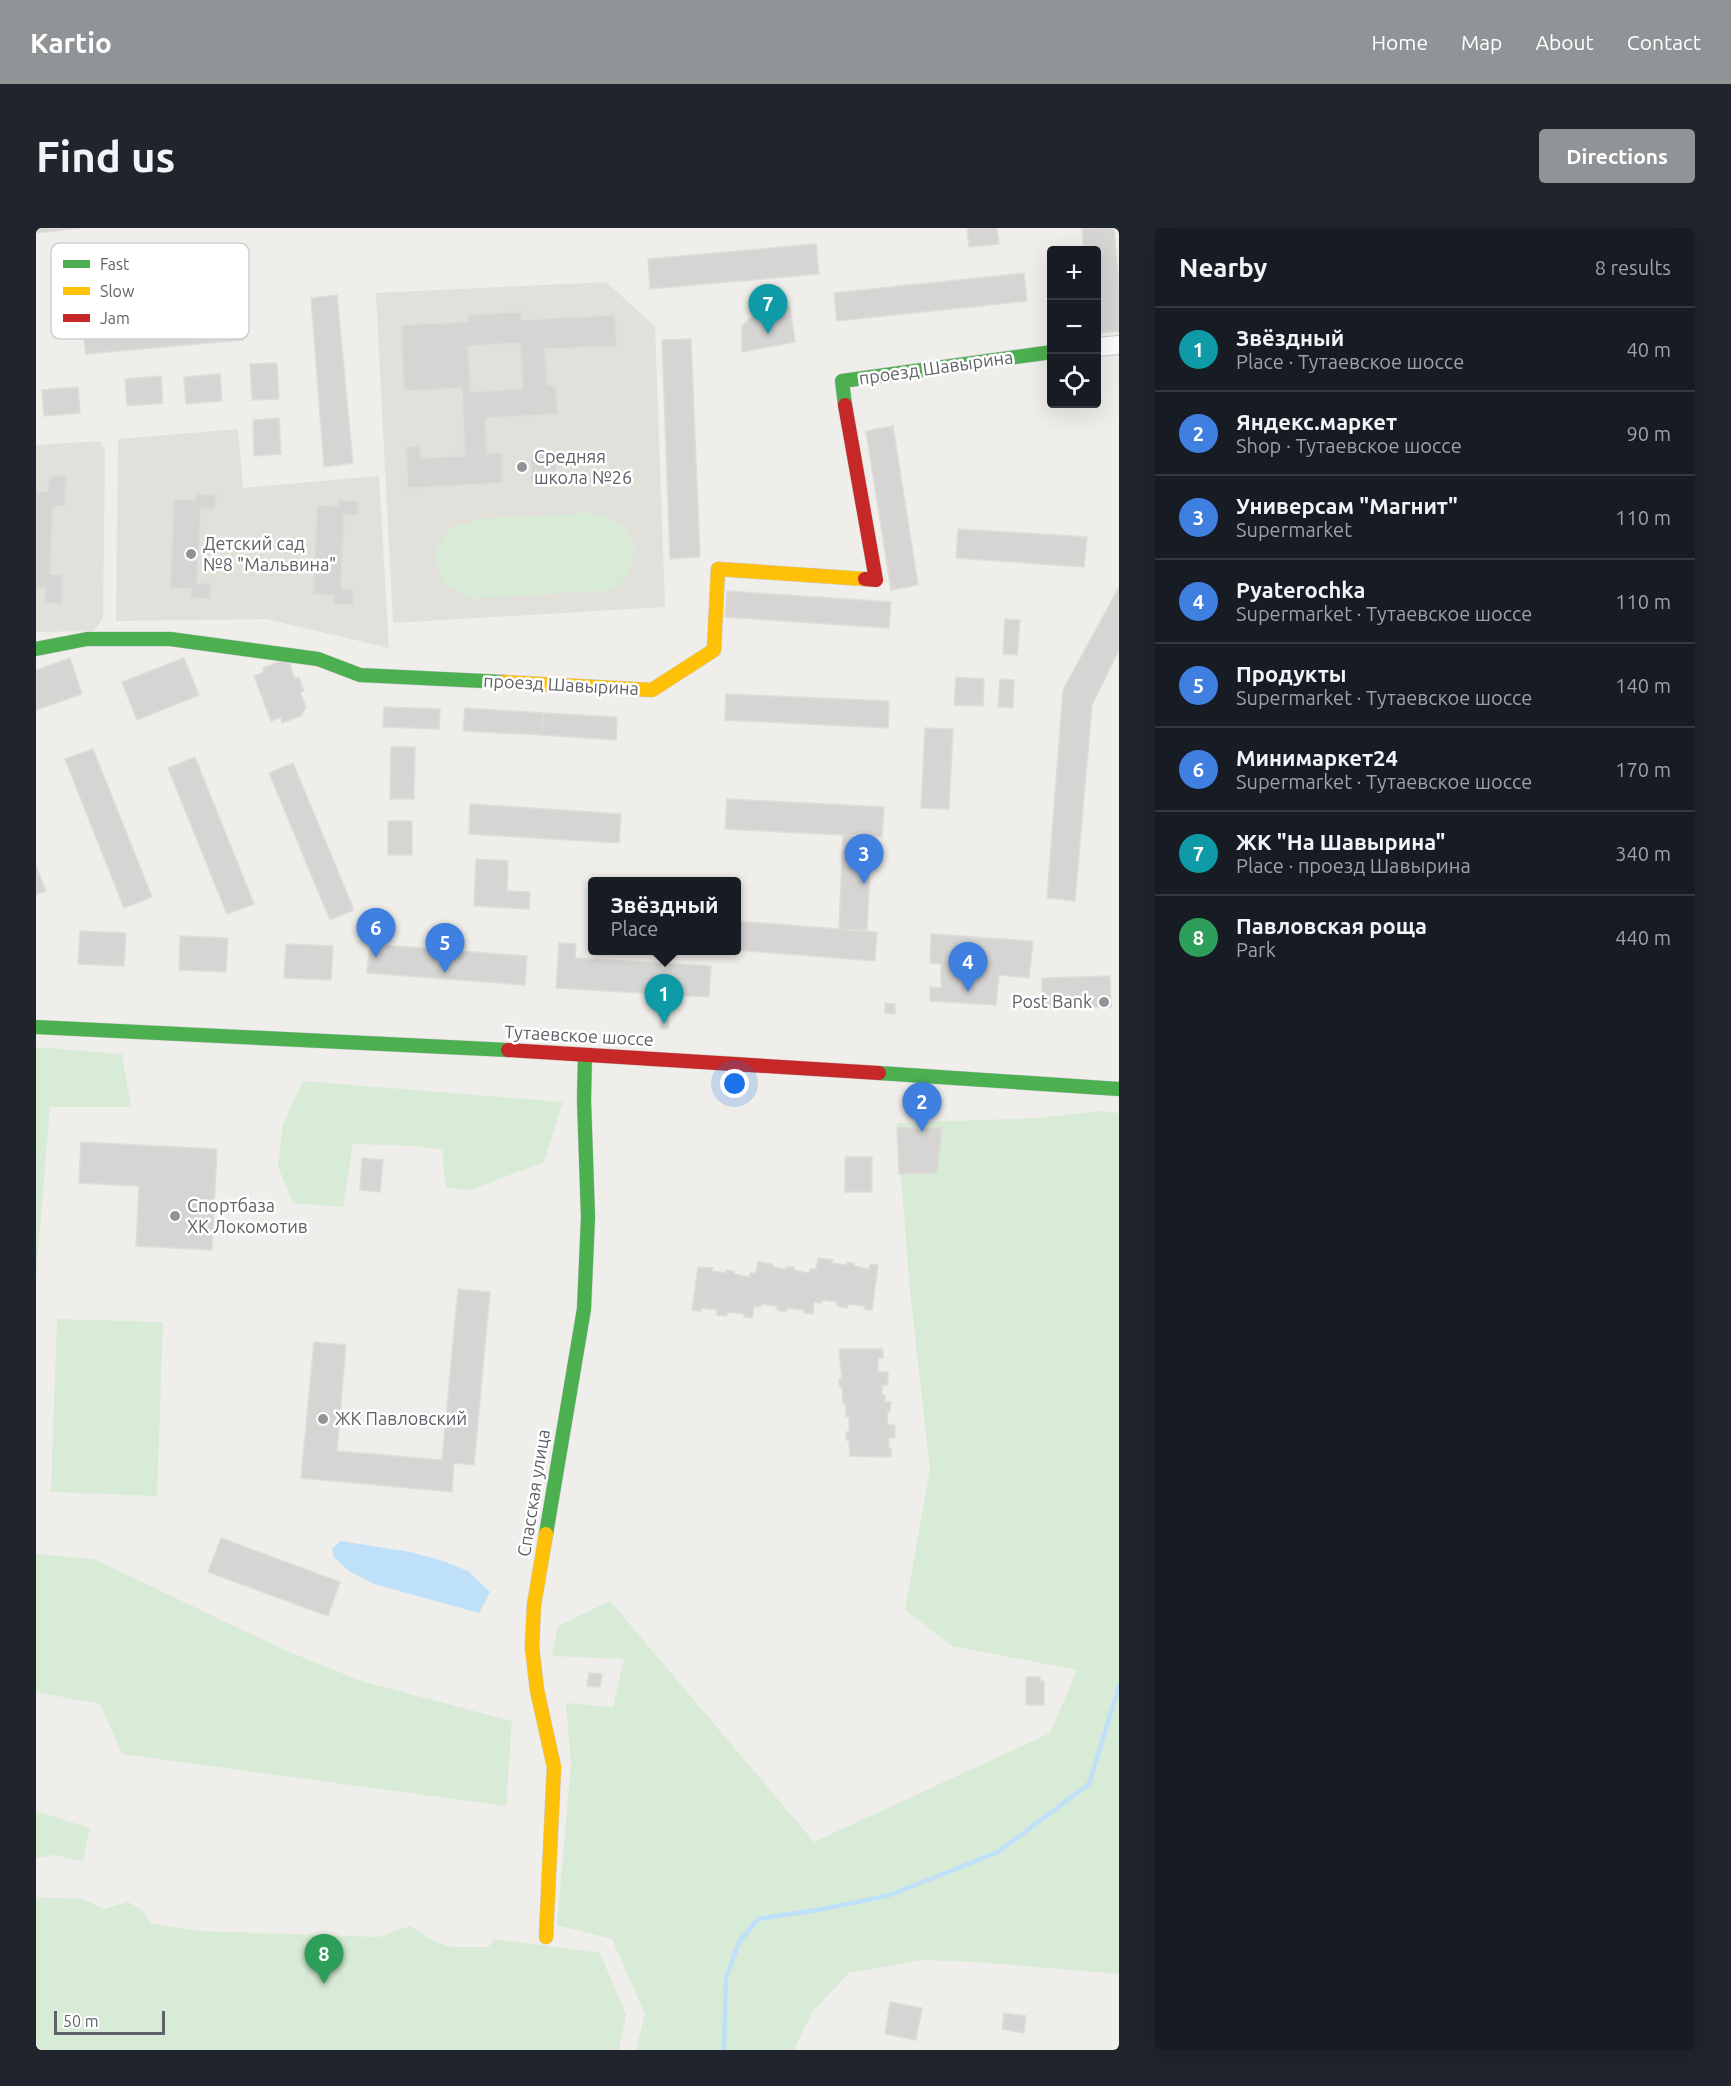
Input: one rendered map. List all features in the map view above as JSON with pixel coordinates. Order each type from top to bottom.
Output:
[{"type":"street","points":[[1101,347],[1119,345]]},
{"type":"street","name":"проезд Шавырина","points":[[36,649],[87,639],[170,639],[318,659],[360,675],[652,690],[714,650],[718,569],[876,580],[849,437],[842,381],[1047,353]]},
{"type":"street","name":"Тутаевское шоссе","points":[[36,1027],[355,1041],[903,1073],[1119,1089]]},
{"type":"street","name":"Спасская улица","points":[[546,1937],[555,1767],[537,1690],[532,1647],[534,1605],[584,1309],[588,1217],[584,1100],[585,1055]]},
{"type":"shaded area","name":"Средняя школа №26","points":[[606,282],[655,326],[665,607],[393,623],[376,293]]},
{"type":"shaded area","points":[[238,429],[243,488],[379,476],[389,648],[266,619],[116,621],[118,439]]},
{"type":"shaded area","points":[[100,441],[105,450],[103,618],[93,631],[36,632],[36,445]]},
{"type":"green space","points":[[590,513],[618,522],[635,547],[627,577],[610,590],[470,599],[443,584],[434,555],[448,529],[479,519]]},
{"type":"green space","points":[[36,1047],[122,1054],[131,1107],[50,1107],[36,1278]]},
{"type":"green space","points":[[303,1081],[563,1102],[544,1162],[471,1190],[446,1188],[442,1150],[418,1146],[353,1144],[343,1207],[293,1203],[278,1167],[283,1124]]},
{"type":"green space","points":[[1100,1111],[1119,1113],[1119,1974],[977,1962],[923,1960],[849,1973],[812,2012],[794,2050],[636,2050],[645,2014],[612,1939],[557,1925],[571,1764],[566,1703],[613,1707],[624,1659],[552,1656],[558,1626],[610,1601],[814,1842],[1050,1733],[1077,1670],[952,1646],[905,1610],[930,1469],[910,1291],[897,1123],[1039,1118]]},
{"type":"green space","points":[[57,1319],[163,1322],[157,1496],[51,1492]]},
{"type":"green space","points":[[36,1554],[94,1559],[280,1648],[364,1682],[512,1721],[506,1806],[122,1754],[100,1704],[36,1692]]},
{"type":"green space","points":[[36,1811],[90,1828],[83,1861],[54,1855],[36,1858]]},
{"type":"green space","points":[[36,1897],[82,1899],[104,1909],[128,1902],[142,1910],[152,1924],[199,1931],[379,1937],[410,1926],[430,1939],[450,1947],[488,1947],[495,1939],[600,1953],[626,2015],[619,2050],[36,2050]]},
{"type":"water","points":[[341,1541],[410,1552],[443,1561],[468,1571],[490,1592],[479,1613],[374,1584],[349,1571],[334,1557],[332,1548]]},
{"type":"building","points":[[36,228],[82,228],[36,233]]},
{"type":"building","points":[[967,228],[997,228],[999,244],[969,247]]},
{"type":"building","points":[[1082,228],[1114,228],[1119,287],[1119,331],[1101,333],[1101,246],[1084,246]]},
{"type":"building","points":[[816,244],[819,274],[650,289],[648,259]]},
{"type":"building","points":[[1024,273],[1027,301],[837,321],[834,293]]},
{"type":"building","points":[[337,295],[353,463],[324,467],[311,298]]},
{"type":"building","points":[[790,306],[795,342],[742,352],[742,326],[756,313]]},
{"type":"building","points":[[521,312],[522,320],[615,315],[617,346],[545,349],[547,385],[556,385],[558,414],[485,418],[487,454],[502,453],[503,483],[408,488],[406,447],[420,446],[421,458],[465,456],[462,388],[404,391],[401,325],[468,322],[468,315]],"holes":[[[520,343],[523,389],[471,392],[468,346]]]},
{"type":"building","points":[[84,339],[243,340],[86,354]]},
{"type":"building","points":[[691,339],[700,557],[670,559],[662,340]]},
{"type":"building","points":[[277,363],[279,399],[252,400],[250,364]]},
{"type":"building","points":[[220,374],[222,401],[186,404],[184,377]]},
{"type":"building","points":[[161,376],[163,403],[127,406],[125,379]]},
{"type":"building","points":[[78,387],[80,413],[44,416],[42,390]]},
{"type":"building","points":[[279,418],[281,454],[254,456],[253,420]]},
{"type":"building","points":[[893,426],[918,585],[891,590],[866,431]]},
{"type":"building","points":[[531,454],[556,454],[557,482],[531,482]]},
{"type":"building","points":[[49,476],[66,476],[65,506],[53,506],[50,574],[63,575],[62,604],[44,603],[45,588],[36,588],[36,491],[48,492]]},
{"type":"building","points":[[196,494],[216,495],[215,509],[201,509],[197,583],[211,583],[210,599],[190,598],[191,589],[170,588],[174,499],[195,500]]},
{"type":"building","points":[[339,500],[359,501],[358,515],[344,515],[341,589],[354,590],[353,605],[333,604],[334,595],[313,594],[317,505],[338,506]]},
{"type":"building","points":[[958,529],[1087,537],[1084,567],[956,558]]},
{"type":"building","points":[[1119,587],[1119,650],[1092,705],[1075,901],[1047,898],[1063,690]]},
{"type":"building","points":[[727,591],[891,602],[889,628],[725,617]]},
{"type":"building","points":[[1005,619],[1020,620],[1017,655],[1003,654]]},
{"type":"building","points":[[70,658],[82,694],[36,710],[36,670]]},
{"type":"building","points":[[184,658],[199,695],[137,720],[122,682]]},
{"type":"building","points":[[281,661],[290,664],[295,679],[299,677],[304,691],[300,692],[306,707],[301,716],[282,723],[281,717],[271,721],[254,676],[264,672],[263,668]]},
{"type":"building","points":[[956,677],[984,679],[983,706],[954,705]]},
{"type":"building","points":[[1000,679],[1014,680],[1013,708],[998,707]]},
{"type":"building","points":[[726,694],[889,701],[888,728],[725,720]]},
{"type":"building","points":[[384,707],[440,709],[439,729],[383,727]]},
{"type":"building","points":[[465,708],[543,713],[542,735],[463,731]]},
{"type":"building","points":[[543,713],[617,717],[616,740],[542,735]]},
{"type":"building","points":[[925,728],[953,729],[949,809],[921,808]]},
{"type":"building","points":[[391,747],[415,747],[414,799],[390,799]]},
{"type":"building","points":[[93,749],[152,897],[124,908],[65,759]]},
{"type":"building","points":[[195,757],[254,904],[227,914],[168,768]]},
{"type":"building","points":[[293,763],[354,910],[330,920],[269,773]]},
{"type":"building","points":[[727,799],[884,807],[882,837],[725,829]]},
{"type":"building","points":[[470,804],[621,814],[619,843],[469,834]]},
{"type":"building","points":[[388,821],[412,821],[412,855],[388,855]]},
{"type":"building","points":[[843,835],[871,837],[867,931],[839,930]]},
{"type":"building","points":[[476,859],[508,861],[507,891],[530,892],[529,909],[474,906]]},
{"type":"building","points":[[36,866],[46,891],[36,895]]},
{"type":"building","points":[[741,921],[877,932],[875,961],[741,950]]},
{"type":"building","points":[[80,931],[126,933],[124,966],[78,964]]},
{"type":"building","points":[[931,934],[1033,941],[1029,978],[999,975],[996,1005],[930,1001],[930,987],[941,988],[941,964],[930,963]]},
{"type":"building","points":[[180,936],[228,938],[226,972],[179,970]]},
{"type":"building","points":[[559,943],[576,944],[575,958],[711,966],[709,997],[556,988]]},
{"type":"building","points":[[286,944],[333,946],[331,980],[284,978]]},
{"type":"building","points":[[370,944],[527,956],[525,985],[367,973]]},
{"type":"building","points":[[1110,976],[1111,1007],[1042,1008],[1042,978]]},
{"type":"building","points":[[885,1003],[895,1004],[895,1014],[885,1013]]},
{"type":"building","points":[[661,1019],[669,1020],[668,1029],[660,1028]]},
{"type":"building","points":[[897,1128],[942,1128],[937,1173],[899,1174]]},
{"type":"building","name":"Спортбаза ХК Локомотив","points":[[81,1142],[217,1149],[212,1250],[136,1246],[139,1186],[79,1183]]},
{"type":"building","points":[[845,1157],[872,1157],[872,1192],[845,1192]]},
{"type":"building","points":[[362,1158],[383,1160],[380,1192],[360,1190]]},
{"type":"building","points":[[818,1258],[846,1265],[847,1262],[854,1263],[854,1266],[869,1269],[870,1264],[878,1265],[872,1310],[864,1309],[865,1306],[848,1304],[847,1308],[837,1306],[837,1302],[822,1300],[821,1303],[814,1302],[813,1314],[804,1313],[804,1310],[787,1308],[787,1312],[777,1310],[777,1306],[761,1304],[761,1307],[754,1306],[752,1318],[744,1317],[744,1314],[727,1312],[727,1316],[717,1315],[717,1310],[701,1308],[701,1311],[692,1310],[698,1267],[713,1268],[712,1271],[726,1273],[726,1270],[734,1271],[734,1274],[749,1277],[750,1273],[756,1273],[758,1262],[786,1269],[787,1266],[794,1267],[794,1270],[809,1273],[810,1269],[816,1269]]},
{"type":"building","name":"ЖК Павловский","points":[[458,1289],[490,1292],[474,1465],[454,1463],[452,1492],[301,1478],[314,1342],[346,1345],[337,1451],[442,1460]]},
{"type":"building","points":[[839,1349],[883,1349],[883,1358],[878,1358],[878,1372],[888,1372],[888,1385],[882,1385],[882,1395],[885,1395],[885,1402],[891,1402],[887,1425],[895,1425],[895,1438],[889,1438],[891,1457],[850,1456],[849,1440],[846,1440],[846,1432],[849,1432],[849,1417],[846,1417],[842,1387],[839,1387],[839,1379],[842,1379]]},
{"type":"building","points":[[221,1538],[340,1582],[328,1616],[208,1572]]},
{"type":"building","points":[[589,1673],[602,1674],[600,1687],[587,1686]]},
{"type":"building","points":[[1026,1677],[1040,1677],[1040,1681],[1044,1681],[1044,1705],[1026,1705]]},
{"type":"building","points":[[890,2002],[922,2008],[916,2040],[885,2034]]},
{"type":"building","points":[[1004,2013],[1026,2016],[1024,2033],[1002,2029]]},
{"type":"waterway","points":[[724,2050],[726,1978],[739,1942],[758,1919],[818,1910],[890,1895],[998,1852],[1089,1784],[1119,1686]]},
{"type":"traffic: fast","points":[[845,405],[842,381],[1047,353]]},
{"type":"traffic: fast","points":[[36,649],[87,639],[170,639],[318,659],[360,675],[504,682]]},
{"type":"traffic: fast","points":[[36,1027],[508,1050]]},
{"type":"traffic: fast","points":[[546,1534],[584,1309],[588,1217],[584,1100],[585,1055]]},
{"type":"traffic: fast","points":[[879,1073],[1119,1089]]},
{"type":"traffic: slow","points":[[504,682],[652,690],[714,650],[718,569],[865,579]]},
{"type":"traffic: slow","points":[[546,1534],[534,1605],[532,1647],[537,1690],[554,1767],[546,1937]]},
{"type":"traffic: jam","points":[[845,405],[876,580],[865,579]]},
{"type":"traffic: jam","points":[[508,1050],[879,1073]]},
{"type":"place","name":"ЖК \"На Шавырина\"","points":[[768,334]]},
{"type":"place","name":"Средняя школа №26","points":[[522,467]]},
{"type":"place","name":"Детский сад №8 \"Мальвина\"","points":[[191,554]]},
{"type":"place","name":"Универсам \"Магнит\"","points":[[864,884]]},
{"type":"place","name":"Минимаркет24","points":[[376,958]]},
{"type":"place","name":"Продукты","points":[[445,973]]},
{"type":"place","name":"Pyaterochka","points":[[968,992]]},
{"type":"place","name":"Post Bank","points":[[1104,1002]]},
{"type":"place","name":"Звёздный","points":[[664,1024]]},
{"type":"place","name":"Яндекс.маркет","points":[[922,1132]]},
{"type":"place","name":"Спортбаза ХК Локомотив","points":[[175,1216]]},
{"type":"place","name":"ЖК Павловский","points":[[323,1419]]},
{"type":"place","name":"Павловская роща","points":[[324,1984]]}]
